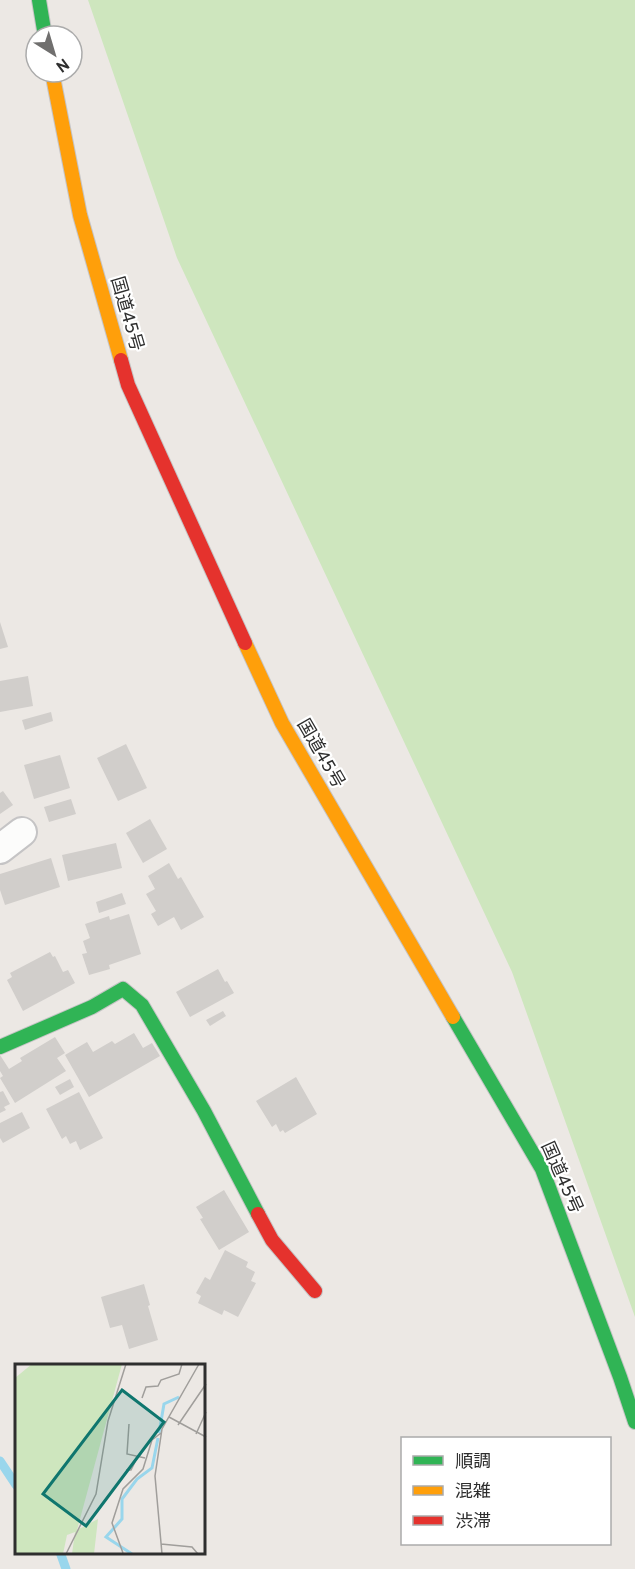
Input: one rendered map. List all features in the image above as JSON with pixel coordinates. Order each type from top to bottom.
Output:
[{"type":"main road","points":[[39,0],[43,24]]},
{"type":"main road","name":"国道45号","points":[[54,84],[80,215],[128,385],[282,723],[542,1169],[635,1422]]},
{"type":"main road","points":[[1,1043],[92,1007],[123,989],[142,1005],[204,1111],[272,1240],[315,1291]]},
{"type":"street","points":[[0,849],[22,832]]},
{"type":"green space","points":[[88,0],[635,0],[635,1317],[512,972],[177,258]]},
{"type":"building","points":[[0,622],[8,647],[0,649]]},
{"type":"building","points":[[28,676],[33,706],[0,712],[0,681]]},
{"type":"building","points":[[51,712],[53,721],[25,730],[22,720]]},
{"type":"building","points":[[126,744],[147,788],[118,801],[97,758]]},
{"type":"building","points":[[60,755],[70,788],[34,799],[24,765]]},
{"type":"building","points":[[3,791],[13,805],[0,814],[0,793]]},
{"type":"building","points":[[71,799],[76,814],[49,822],[44,807]]},
{"type":"building","points":[[150,819],[167,849],[143,863],[126,833]]},
{"type":"building","points":[[116,843],[122,868],[68,881],[62,855]]},
{"type":"building","points":[[51,858],[60,887],[5,905],[0,890],[0,874]]},
{"type":"building","points":[[169,863],[178,879],[181,877],[204,917],[181,930],[174,917],[158,926],[151,914],[156,911],[146,894],[155,889],[148,876]]},
{"type":"building","points":[[122,893],[126,904],[99,913],[96,902]]},
{"type":"building","points":[[129,914],[141,954],[109,965],[110,969],[89,975],[82,954],[87,953],[83,941],[90,938],[85,924],[109,916],[110,920]]},
{"type":"building","points":[[50,952],[53,957],[55,956],[63,972],[68,970],[75,983],[23,1011],[7,980],[12,977],[10,973]]},
{"type":"building","points":[[218,969],[234,993],[190,1017],[176,992]]},
{"type":"building","points":[[223,1011],[226,1016],[210,1026],[206,1020]]},
{"type":"building","points":[[134,1033],[143,1048],[152,1043],[160,1056],[89,1097],[65,1055],[87,1042],[93,1052],[112,1041],[115,1044]]},
{"type":"building","points":[[55,1037],[65,1053],[57,1058],[66,1071],[15,1103],[0,1078],[3,1076],[0,1071],[0,1055],[9,1069],[22,1061],[20,1058]]},
{"type":"building","points":[[296,1077],[317,1114],[285,1133],[283,1130],[280,1132],[276,1124],[272,1127],[256,1101]]},
{"type":"building","points":[[70,1079],[74,1087],[60,1095],[55,1087]]},
{"type":"building","points":[[3,1091],[10,1104],[0,1113],[0,1092]]},
{"type":"building","points":[[79,1092],[103,1138],[80,1150],[76,1141],[70,1144],[66,1136],[62,1139],[46,1109]]},
{"type":"building","points":[[22,1112],[30,1128],[3,1143],[0,1138],[0,1123]]},
{"type":"building","points":[[224,1190],[249,1232],[219,1250],[200,1219],[203,1218],[196,1207]]},
{"type":"building","points":[[225,1250],[248,1262],[246,1267],[255,1272],[251,1281],[256,1283],[238,1317],[224,1310],[222,1315],[198,1303],[201,1296],[196,1293],[205,1277],[210,1280]]},
{"type":"building","points":[[144,1284],[158,1340],[129,1349],[122,1325],[110,1328],[101,1297]]},
{"type":"waterway","points":[[0,1461],[15,1484]]},
{"type":"waterway","points":[[61,1554],[66,1569]]},
{"type":"traffic: fast","points":[[39,0],[43,24]]},
{"type":"traffic: fast","points":[[0,1047],[92,1007],[123,989],[142,1005],[204,1111],[258,1214]]},
{"type":"traffic: fast","points":[[453,1017],[542,1169],[635,1422]]},
{"type":"traffic: slow","points":[[54,84],[80,215],[121,360]]},
{"type":"traffic: slow","points":[[245,643],[282,723],[453,1017]]},
{"type":"traffic: jam","points":[[121,360],[128,385],[245,643]]},
{"type":"traffic: jam","points":[[258,1214],[272,1240],[315,1291]]}]
